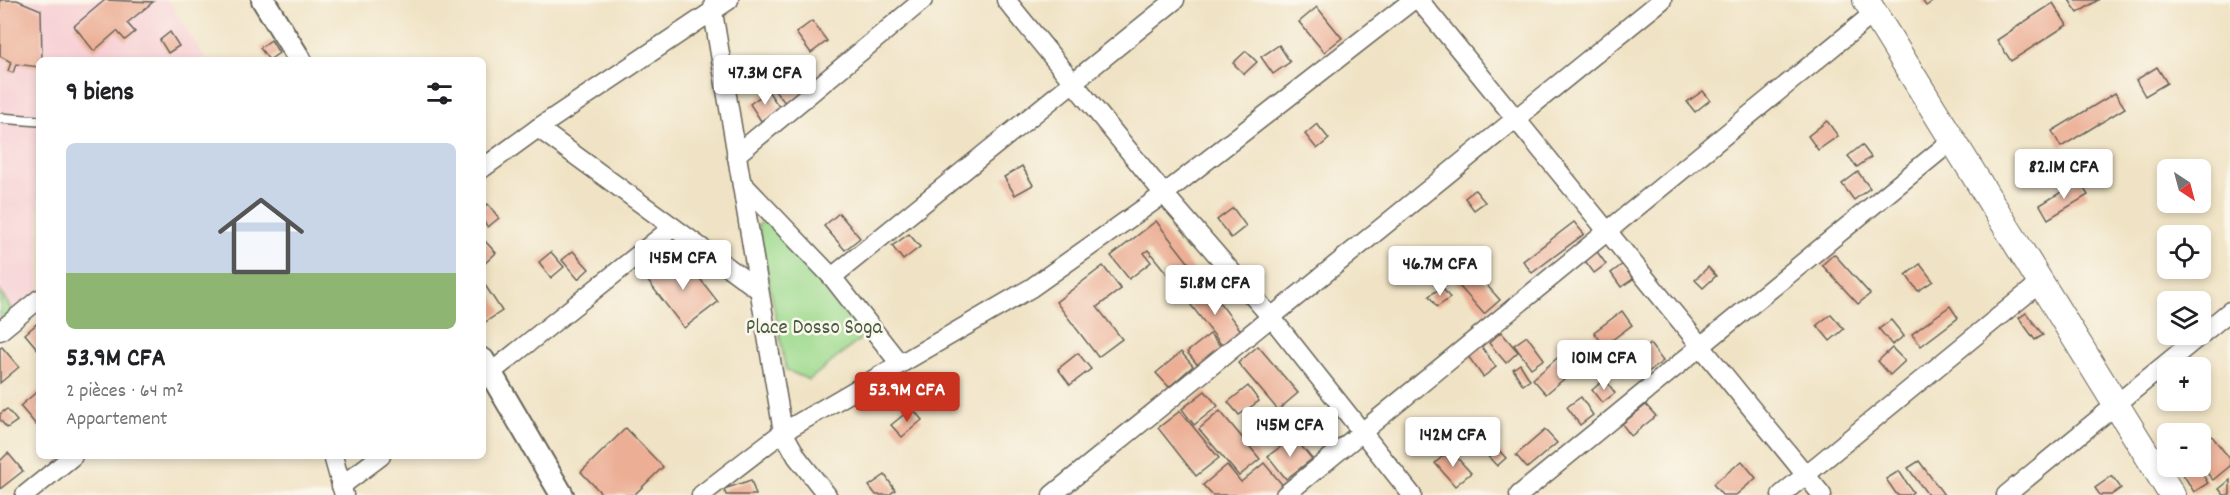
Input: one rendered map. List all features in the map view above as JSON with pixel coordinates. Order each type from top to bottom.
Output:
[{"type":"main road","points":[[1870,7],[1954,139],[2172,495]]},
{"type":"street","points":[[263,0],[298,57]]},
{"type":"street","points":[[486,166],[714,6],[729,0]]},
{"type":"street","points":[[736,155],[922,0]]},
{"type":"street","points":[[1006,0],[1164,194],[1271,317],[1412,495]]},
{"type":"street","points":[[832,277],[1175,0]]},
{"type":"street","points":[[701,495],[783,432],[1031,288],[1164,194],[1413,0]]},
{"type":"street","points":[[1419,0],[1822,495]]},
{"type":"street","points":[[1052,495],[1662,0]]},
{"type":"street","points":[[714,6],[736,155],[783,432],[797,457],[827,495]]},
{"type":"street","points":[[1285,495],[1607,232],[1870,7]]},
{"type":"street","points":[[538,128],[759,290]]},
{"type":"street","points":[[1519,495],[1954,139]]},
{"type":"street","points":[[742,183],[832,277],[900,364]]},
{"type":"street","points":[[562,495],[486,371],[673,227]]},
{"type":"street","points":[[1781,495],[2041,282]]},
{"type":"street","points":[[0,331],[36,301]]},
{"type":"street","points":[[2006,495],[2230,311]]},
{"type":"street","points":[[26,495],[69,459]]},
{"type":"street","points":[[334,459],[343,491],[378,459]]},
{"type":"lane","points":[[0,118],[36,121]]},
{"type":"shaded area","points":[[0,0],[168,0],[204,57],[36,57],[36,293],[13,312],[0,291]]},
{"type":"green space","name":"Place Dosso Soga","points":[[766,220],[867,334],[809,380],[786,370],[758,225]]},
{"type":"green space","points":[[0,291],[13,312],[0,323]]},
{"type":"building","points":[[0,0],[17,0],[41,10],[42,57],[36,57],[36,67],[16,64],[13,73],[8,71],[11,62],[0,56]]},
{"type":"building","points":[[105,0],[153,2],[127,23],[135,32],[125,40],[117,31],[94,51],[74,26]]},
{"type":"building","points":[[1922,0],[1935,0],[1926,6]]},
{"type":"building","points":[[2069,0],[2098,0],[2078,13]]},
{"type":"building","points":[[2053,3],[2067,25],[2011,61],[1997,40]]},
{"type":"building","points":[[1317,7],[1342,38],[1324,52],[1299,22]]},
{"type":"building","points":[[812,21],[827,41],[811,53],[796,33]]},
{"type":"building","points":[[170,32],[179,46],[168,53],[160,40]]},
{"type":"building","points":[[271,40],[279,53],[273,57],[267,57],[260,48]]},
{"type":"building","points":[[1279,45],[1290,62],[1273,74],[1261,57]]},
{"type":"building","points":[[1246,51],[1257,62],[1244,74],[1233,63]]},
{"type":"building","points":[[2157,67],[2167,83],[2145,96],[2136,80]]},
{"type":"building","points":[[788,77],[801,93],[786,104],[774,89]]},
{"type":"building","points":[[768,91],[780,108],[761,121],[750,104]]},
{"type":"building","points":[[1703,91],[1710,100],[1695,112],[1687,102]]},
{"type":"building","points":[[2115,93],[2125,108],[2061,147],[2052,131]]},
{"type":"building","points":[[1827,121],[1838,136],[1818,150],[1808,136]]},
{"type":"building","points":[[1317,124],[1329,139],[1317,149],[1305,134]]},
{"type":"building","points":[[1862,145],[1871,157],[1857,167],[1848,156]]},
{"type":"building","points":[[1022,166],[1033,185],[1015,195],[1004,177]]},
{"type":"building","points":[[1858,172],[1870,188],[1854,200],[1842,184]]},
{"type":"building","points":[[2079,181],[2088,195],[2048,219],[2040,205]]},
{"type":"building","points":[[1475,190],[1485,202],[1474,210],[1465,198]]},
{"type":"building","points":[[488,204],[499,218],[488,227],[486,225],[486,206]]},
{"type":"building","points":[[1233,208],[1246,226],[1231,238],[1217,220]]},
{"type":"building","points":[[839,213],[860,238],[845,250],[824,226]]},
{"type":"building","points":[[1156,221],[1198,275],[1180,290],[1148,250],[1144,253],[1151,262],[1129,279],[1111,256]]},
{"type":"building","points":[[1574,222],[1584,234],[1532,273],[1523,261]]},
{"type":"building","points":[[909,234],[920,247],[903,260],[892,246]]},
{"type":"building","points":[[486,242],[496,253],[486,262]]},
{"type":"building","points":[[1595,249],[1606,264],[1594,273],[1583,258]]},
{"type":"building","points":[[573,251],[589,269],[578,279],[562,260]]},
{"type":"building","points":[[551,252],[564,267],[551,278],[539,262]]},
{"type":"building","points":[[681,254],[718,302],[684,328],[647,280]]},
{"type":"building","points":[[1834,254],[1870,294],[1858,304],[1822,265]]},
{"type":"building","points":[[1468,264],[1500,300],[1484,314],[1452,278]]},
{"type":"building","points":[[1623,264],[1633,279],[1621,287],[1611,273]]},
{"type":"building","points":[[1920,264],[1933,281],[1918,291],[1906,275]]},
{"type":"building","points":[[1103,266],[1121,289],[1097,307],[1122,339],[1098,357],[1056,302]]},
{"type":"building","points":[[1708,267],[1716,276],[1703,288],[1695,280]]},
{"type":"building","points":[[1203,281],[1246,337],[1227,352],[1184,296]]},
{"type":"building","points":[[486,287],[502,311],[486,322]]},
{"type":"building","points":[[1442,287],[1450,298],[1437,307],[1429,296]]},
{"type":"building","points":[[1950,306],[1958,318],[1921,346],[1912,334]]},
{"type":"building","points":[[1622,311],[1632,325],[1604,346],[1594,332]]},
{"type":"building","points":[[2026,313],[2043,335],[2035,340],[2019,318]]},
{"type":"building","points":[[1831,314],[1844,329],[1830,341],[1817,325]]},
{"type":"building","points":[[1891,320],[1904,336],[1892,345],[1879,329]]},
{"type":"building","points":[[36,325],[36,347],[25,334]]},
{"type":"building","points":[[1501,332],[1518,352],[1506,363],[1489,343]]},
{"type":"building","points":[[1210,334],[1224,350],[1201,369],[1187,352]]},
{"type":"building","points":[[1527,336],[1544,359],[1531,368],[1514,345]]},
{"type":"building","points":[[1650,344],[1663,361],[1648,372],[1636,356]]},
{"type":"building","points":[[1258,346],[1298,393],[1278,410],[1238,363]]},
{"type":"building","points":[[1481,346],[1496,367],[1483,377],[1468,356]]},
{"type":"building","points":[[2,347],[19,367],[0,383],[0,348]]},
{"type":"building","points":[[1892,348],[1905,361],[1890,375],[1878,361]]},
{"type":"building","points":[[1181,352],[1193,366],[1169,387],[1156,373]]},
{"type":"building","points":[[1078,353],[1091,369],[1070,385],[1058,369]]},
{"type":"building","points":[[1563,353],[1576,369],[1546,394],[1533,379]]},
{"type":"building","points":[[1520,364],[1530,380],[1523,385],[1513,369]]},
{"type":"building","points":[[1605,379],[1615,393],[1602,403],[1592,390]]},
{"type":"building","points":[[1248,386],[1259,401],[1239,415],[1228,402]]},
{"type":"building","points":[[1205,391],[1218,406],[1194,425],[1182,409]]},
{"type":"building","points":[[36,393],[36,425],[20,406]]},
{"type":"building","points":[[1581,397],[1593,415],[1580,425],[1567,407]]},
{"type":"building","points":[[1646,405],[1656,416],[1631,436],[1622,424]]},
{"type":"building","points":[[912,408],[922,420],[902,437],[891,425]]},
{"type":"building","points":[[7,409],[17,421],[7,428],[0,420],[0,414]]},
{"type":"building","points":[[1180,411],[1219,458],[1196,476],[1158,428]]},
{"type":"building","points":[[1220,411],[1260,459],[1239,476],[1199,429]]},
{"type":"building","points":[[626,428],[663,467],[634,495],[603,495],[581,472]]},
{"type":"building","points":[[1478,428],[1506,458],[1497,466],[1469,436]]},
{"type":"building","points":[[1545,430],[1557,443],[1527,468],[1516,455]]},
{"type":"building","points":[[2211,435],[2230,459],[2230,466],[2213,480],[2210,477]]},
{"type":"building","points":[[1294,437],[1312,459],[1286,479],[1268,456]]},
{"type":"building","points":[[1450,450],[1471,473],[1455,486],[1435,463]]},
{"type":"building","points":[[8,453],[23,471],[0,489],[0,461]]},
{"type":"building","points":[[1742,461],[1756,478],[1736,495],[1722,495],[1713,484]]},
{"type":"building","points":[[1919,461],[1944,495],[1928,495],[1908,468]]},
{"type":"building","points":[[1264,463],[1285,488],[1277,495],[1212,495],[1203,485],[1227,465],[1241,482]]},
{"type":"building","points":[[1899,471],[1913,492],[1909,495],[1897,495],[1886,479]]},
{"type":"building","points":[[885,475],[895,490],[889,495],[876,495],[869,486]]},
{"type":"building","points":[[2112,476],[2121,488],[2111,495],[2100,495],[2095,488]]},
{"type":"building","points":[[2185,477],[2204,477],[2208,483],[2194,492]]},
{"type":"building","points":[[751,480],[756,495],[726,495],[724,489]]},
{"type":"building","points":[[2230,480],[2230,495],[2224,495],[2219,489]]}]
